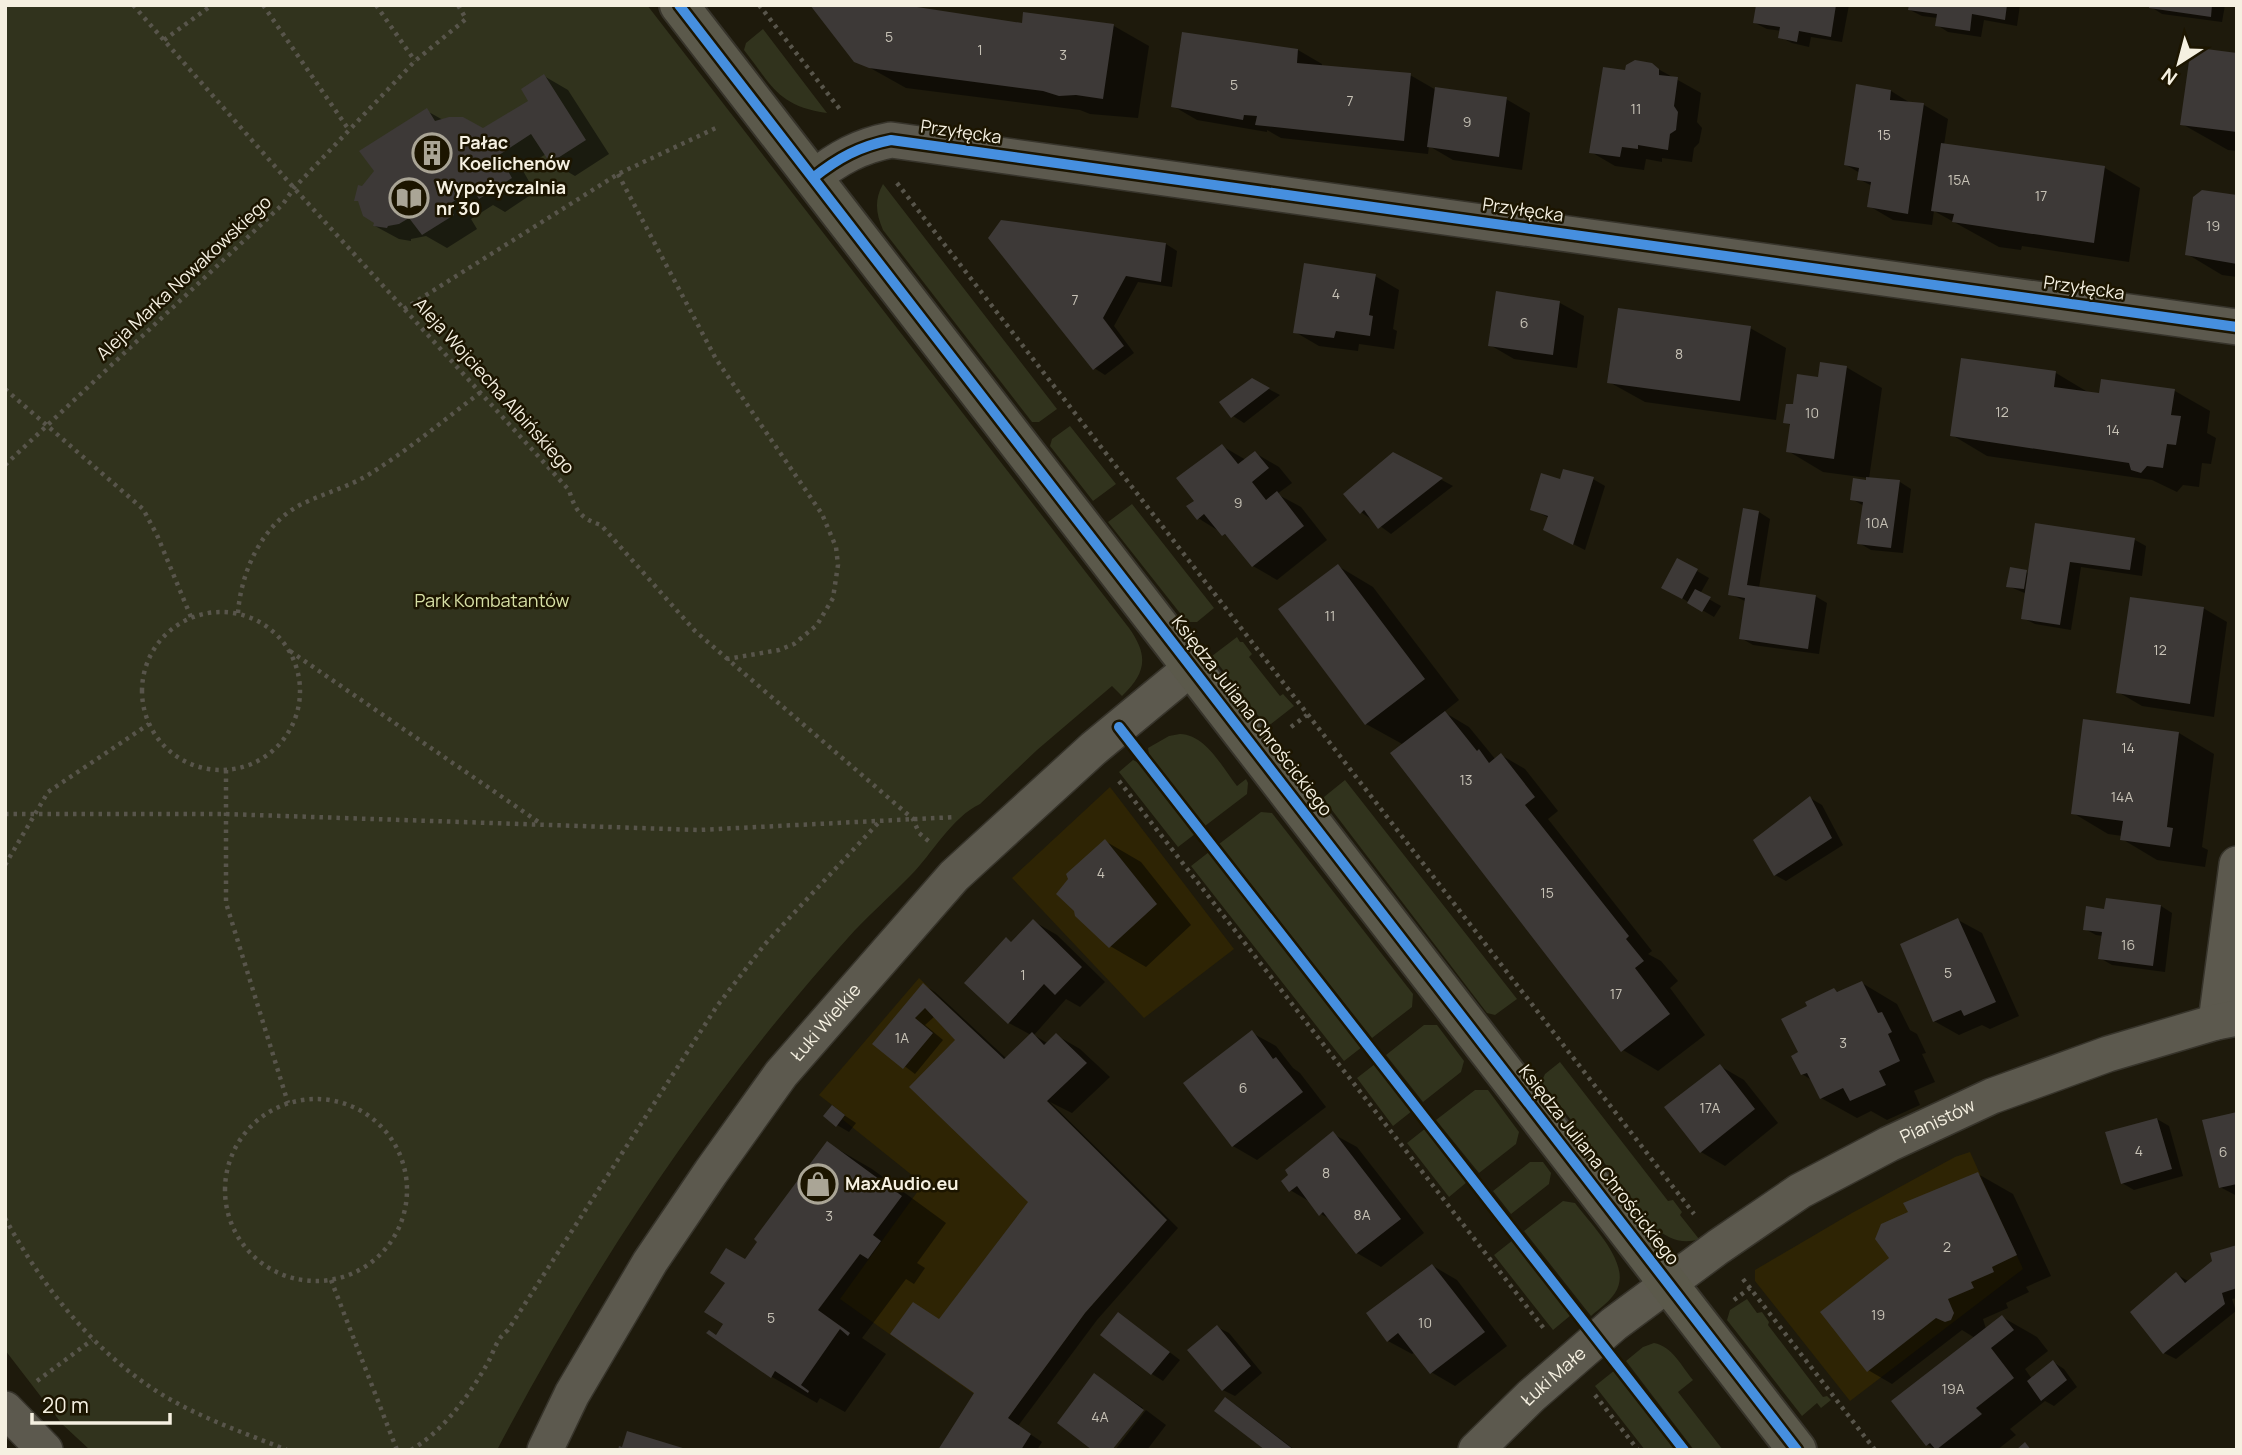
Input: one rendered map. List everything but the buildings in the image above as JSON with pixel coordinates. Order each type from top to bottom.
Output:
[{"type":"street","name":"Księdza Juliana Chrościckiego","points":[[679,5],[1797,1450]]},
{"type":"street","name":"Przyłęcka","points":[[813,178],[850,152],[891,140],[2237,327]]},
{"type":"street","name":"Łuki Wielkie","points":[[545,1450],[572,1394],[650,1262],[710,1172],[781,1074],[954,876],[1094,748],[1192,667]]},
{"type":"street","points":[[2226,1020],[2237,863]]},
{"type":"street","name":"Pianistów","points":[[1668,1283],[1800,1191],[1900,1139],[1992,1096],[2108,1054],[2226,1020]]},
{"type":"street","name":"Łuki Małe","points":[[1476,1450],[1578,1354],[1668,1283]]},
{"type":"street","points":[[16,1399],[45,1450]]},
{"type":"path","points":[[164,40],[212,5]]},
{"type":"path","points":[[263,5],[349,130]]},
{"type":"path","points":[[376,5],[415,61]]},
{"type":"path","points":[[760,5],[844,115]]},
{"type":"path","points":[[404,309],[618,174],[759,108]]},
{"type":"path","points":[[618,174],[716,359],[822,514],[836,547],[838,565],[835,590],[826,613],[817,625],[794,644],[779,650],[727,659]]},
{"type":"path","points":[[894,179],[1696,1217]]},
{"type":"path","points":[[5,389],[144,509],[191,617]]},
{"type":"path","points":[[238,613],[242,586],[252,560],[264,539],[286,514],[366,476],[481,392]]},
{"type":"path","points":[[222,611],[238,613],[258,621],[276,633],[289,650],[299,676],[300,702],[291,728],[275,749],[253,764],[226,770],[189,764],[172,754],[149,724],[141,693],[147,661],[164,635],[191,617],[222,611]]},
{"type":"path","points":[[289,650],[540,824]]},
{"type":"path","points":[[5,865],[48,792],[149,724]]},
{"type":"path","points":[[226,770],[226,903],[289,1103]]},
{"type":"path","points":[[1119,780],[1553,1340]]},
{"type":"path","points":[[5,814],[225,814],[698,830],[966,817]]},
{"type":"path","points":[[411,1450],[426,1440],[463,1401],[488,1363],[490,1353],[501,1335],[508,1330],[717,1006],[765,944],[881,820]]},
{"type":"path","points":[[315,1098],[342,1102],[366,1114],[386,1132],[400,1155],[407,1182],[405,1209],[395,1235],[379,1256],[357,1271],[331,1280],[306,1281],[282,1275],[260,1263],[243,1245],[231,1223],[225,1199],[226,1174],[233,1150],[247,1130],[266,1113],[289,1103],[315,1098]]},
{"type":"path","points":[[5,1218],[16,1239],[92,1340],[121,1365],[158,1391],[210,1418],[287,1450]]},
{"type":"path","points":[[1741,1276],[1875,1450]]},
{"type":"path","points":[[331,1280],[397,1450]]},
{"type":"path","points":[[16,1399],[92,1340]]},
{"type":"path","points":[[1590,1388],[1638,1450]]},
{"type":"shaded area","points":[[1110,787],[1234,949],[1144,1018],[1012,878]]},
{"type":"shaded area","points":[[919,978],[1167,1220],[1085,1313],[1008,1418],[840,1299],[923,1184],[842,1119],[845,1115],[819,1095]]},
{"type":"shaded area","points":[[1970,1152],[2023,1269],[1850,1401],[1755,1281],[1755,1270],[1852,1213],[1955,1157]]},
{"type":"green space","name":"Park Kombatantów","points":[[5,5],[647,5],[1129,628],[1140,647],[1142,664],[1130,688],[1122,696],[1112,686],[1037,750],[980,804],[960,818],[911,875],[862,922],[747,1058],[700,1120],[613,1249],[497,1450],[90,1450],[62,1424],[5,1350]]},
{"type":"green space","points":[[763,29],[827,113],[787,100],[762,74],[744,50],[746,43]]},
{"type":"green space","points":[[883,184],[1057,409],[1039,422],[1032,422],[883,230],[877,207]]},
{"type":"green space","points":[[1070,426],[1116,484],[1093,501],[1050,446],[1052,439]]},
{"type":"green space","points":[[1132,504],[1214,608],[1197,622],[1187,622],[1108,522]]},
{"type":"green space","points":[[1237,637],[1252,654],[1249,657],[1280,696],[1283,694],[1294,706],[1267,727],[1212,656]]},
{"type":"green space","points":[[1180,734],[1206,746],[1237,786],[1246,779],[1248,783],[1247,794],[1205,826],[1149,755],[1148,748],[1169,736]]},
{"type":"green space","points":[[1133,760],[1139,763],[1195,834],[1178,847],[1119,772]]},
{"type":"green space","points":[[1345,780],[1517,999],[1495,1015],[1487,1013],[1325,801],[1324,797]]},
{"type":"green space","points":[[1261,812],[1272,813],[1413,994],[1412,1007],[1372,1038],[1219,844]]},
{"type":"green space","points":[[1209,852],[1362,1047],[1344,1061],[1191,866]]},
{"type":"green space","points":[[1424,1025],[1437,1025],[1464,1061],[1461,1072],[1423,1102],[1386,1055]]},
{"type":"green space","points":[[1560,1062],[1668,1201],[1673,1200],[1682,1212],[1680,1215],[1699,1239],[1675,1239],[1654,1227],[1544,1085],[1542,1081],[1545,1074]]},
{"type":"green space","points":[[1375,1064],[1412,1111],[1393,1126],[1357,1078]]},
{"type":"green space","points":[[1475,1090],[1488,1090],[1519,1132],[1516,1144],[1479,1173],[1436,1120]]},
{"type":"green space","points":[[1426,1128],[1467,1182],[1449,1197],[1407,1143]]},
{"type":"green space","points":[[1530,1162],[1543,1162],[1551,1173],[1549,1184],[1511,1214],[1493,1191]]},
{"type":"green space","points":[[1563,1201],[1575,1203],[1608,1246],[1619,1270],[1615,1293],[1591,1316],[1524,1231]]},
{"type":"green space","points":[[1513,1240],[1571,1315],[1553,1330],[1494,1255]]},
{"type":"green space","points":[[1747,1299],[1757,1313],[1762,1312],[1769,1322],[1768,1325],[1823,1397],[1827,1396],[1831,1400],[1821,1408],[1817,1403],[1802,1416],[1727,1320],[1730,1310]]},
{"type":"green space","points":[[1654,1343],[1666,1348],[1693,1380],[1678,1392],[1723,1450],[1694,1450],[1626,1361],[1643,1347]]},
{"type":"green space","points":[[1615,1370],[1676,1450],[1645,1450],[1595,1386]]},
{"type":"cycle path","points":[[679,5],[1797,1450]]},
{"type":"cycle path","points":[[813,178],[850,154],[891,140],[2237,327]]},
{"type":"cycle path","points":[[1119,727],[1684,1450]]},
{"type":"place","name":"Pałac Koelichenów","points":[[432,153]]},
{"type":"place","name":"Wypożyczalnia nr 30","points":[[409,198]]},
{"type":"place","name":"MaxAudio.eu","points":[[818,1184]]}]
